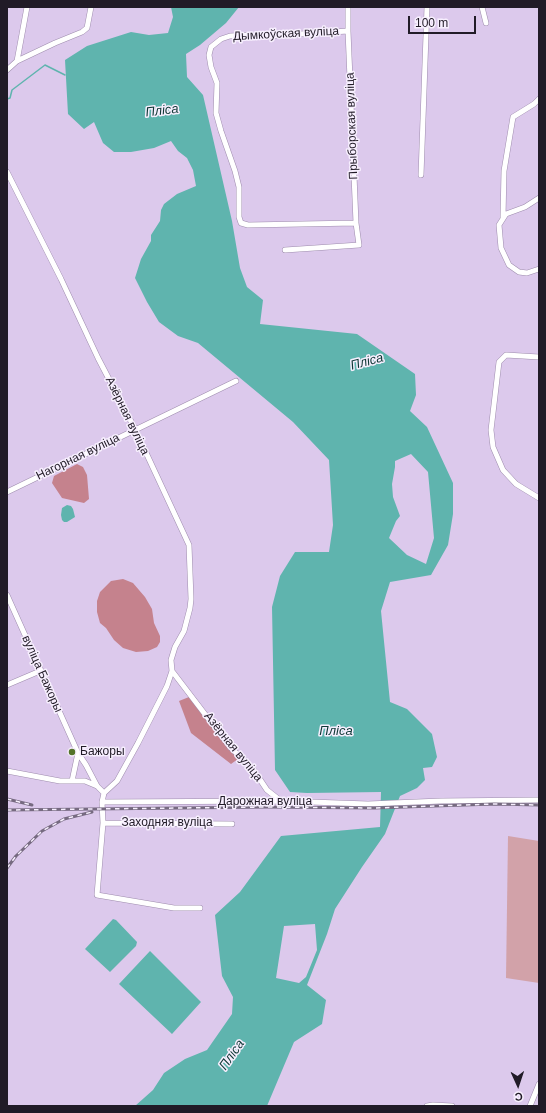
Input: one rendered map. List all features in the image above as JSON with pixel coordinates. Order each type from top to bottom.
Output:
[{"type":"street","points":[[17,61],[27,7]]},
{"type":"street","points":[[7,70],[17,61],[82,32],[87,28],[91,7]]},
{"type":"street","name":"Прыборская вуліца","points":[[285,250],[359,245],[356,223],[348,7]]},
{"type":"street","points":[[421,175],[427,7]]},
{"type":"street","points":[[482,7],[486,23]]},
{"type":"street","name":"Дымкоўская вуліца","points":[[348,31],[268,36],[250,34],[230,36],[220,40],[211,47],[209,54],[211,67],[217,83],[216,113],[239,188],[239,217],[241,223],[248,226],[356,223]]},
{"type":"street","points":[[539,99],[513,118],[504,171],[503,217],[499,225],[501,248],[509,265],[520,272],[527,273],[539,269]]},
{"type":"street","name":"Азёрная вуліца","points":[[7,172],[61,279],[98,358],[135,429],[189,545],[190,608],[184,631],[175,648],[171,660],[172,671],[167,686],[117,781],[104,793]]},
{"type":"street","points":[[503,217],[506,214],[525,207],[539,198]]},
{"type":"street","points":[[539,357],[506,355],[499,362],[491,430],[493,448],[503,470],[516,484],[539,498]]},
{"type":"street","name":"Нагорная вуліца","points":[[7,492],[236,381]]},
{"type":"street","name":"вуліца Бажоры","points":[[7,595],[78,753],[97,786]]},
{"type":"street","points":[[7,685],[40,671]]},
{"type":"street","name":"Азёрная вуліца","points":[[172,671],[230,747],[253,769],[267,790],[281,801]]},
{"type":"street","points":[[72,781],[78,753]]},
{"type":"street","points":[[7,770],[60,781],[85,781],[97,786],[104,793],[102,802],[103,823],[97,895],[174,908],[200,908]]},
{"type":"street","name":"Дарожная вуліца","points":[[102,802],[281,801],[374,804],[539,800]]},
{"type":"street","name":"Заходняя вуліца","points":[[103,823],[232,824]]},
{"type":"street","points":[[530,1106],[539,1084]]},
{"type":"street","points":[[427,1106],[452,1106]]},
{"type":"shaded area","points":[[77,464],[83,467],[87,475],[89,499],[84,503],[62,498],[52,483],[54,476]]},
{"type":"shaded area","points":[[123,579],[133,583],[145,597],[152,609],[154,623],[160,636],[160,642],[157,647],[148,651],[136,652],[123,648],[114,640],[106,628],[100,623],[97,612],[97,601],[100,592],[111,581]]},
{"type":"shaded area","points":[[189,697],[238,759],[231,764],[191,733],[179,701]]},
{"type":"shaded area","points":[[508,836],[539,841],[539,983],[506,978]]},
{"type":"water","name":"Пліса","points":[[171,7],[239,7],[226,23],[200,45],[186,54],[187,77],[203,95],[232,221],[240,268],[247,287],[263,300],[260,324],[357,334],[415,374],[416,395],[410,411],[427,427],[453,483],[453,514],[448,545],[431,575],[390,582],[381,611],[390,702],[407,709],[432,734],[437,757],[432,767],[423,768],[425,780],[417,788],[400,796],[385,834],[335,909],[307,985],[326,1000],[322,1024],[294,1042],[267,1106],[135,1106],[153,1090],[164,1073],[185,1059],[207,1050],[232,1014],[233,997],[222,976],[215,915],[240,892],[281,836],[380,827],[381,792],[290,792],[275,770],[272,607],[280,576],[295,552],[329,552],[333,525],[329,460],[293,422],[198,343],[178,336],[159,322],[135,278],[141,259],[151,241],[151,235],[160,221],[161,210],[164,204],[177,194],[196,186],[193,170],[187,158],[178,151],[171,141],[154,148],[131,152],[114,152],[103,143],[94,122],[84,129],[68,114],[65,60],[87,46],[131,32],[149,35],[168,33],[173,17]],"holes":[[[411,454],[428,472],[434,538],[426,564],[407,555],[389,538],[396,521],[400,516],[393,497],[392,484],[395,461]],[[315,924],[317,950],[306,977],[299,983],[276,978],[284,926]]]},
{"type":"water","points":[[67,505],[71,506],[73,509],[75,517],[67,522],[64,522],[61,515],[62,508]]},
{"type":"water","points":[[113,919],[116,920],[137,942],[136,946],[110,972],[85,949]]},
{"type":"water","points":[[150,951],[201,1002],[172,1034],[119,984]]},
{"type":"waterway","points":[[7,99],[10,98],[12,90],[45,65],[65,75]]},
{"type":"railway","points":[[7,799],[32,805]]},
{"type":"railway","points":[[7,810],[267,807],[374,808],[494,804],[539,805]]},
{"type":"railway","points":[[7,868],[16,856],[42,831],[64,819],[92,812]]},
{"type":"place","name":"Бажоры","points":[[72,752]]}]
